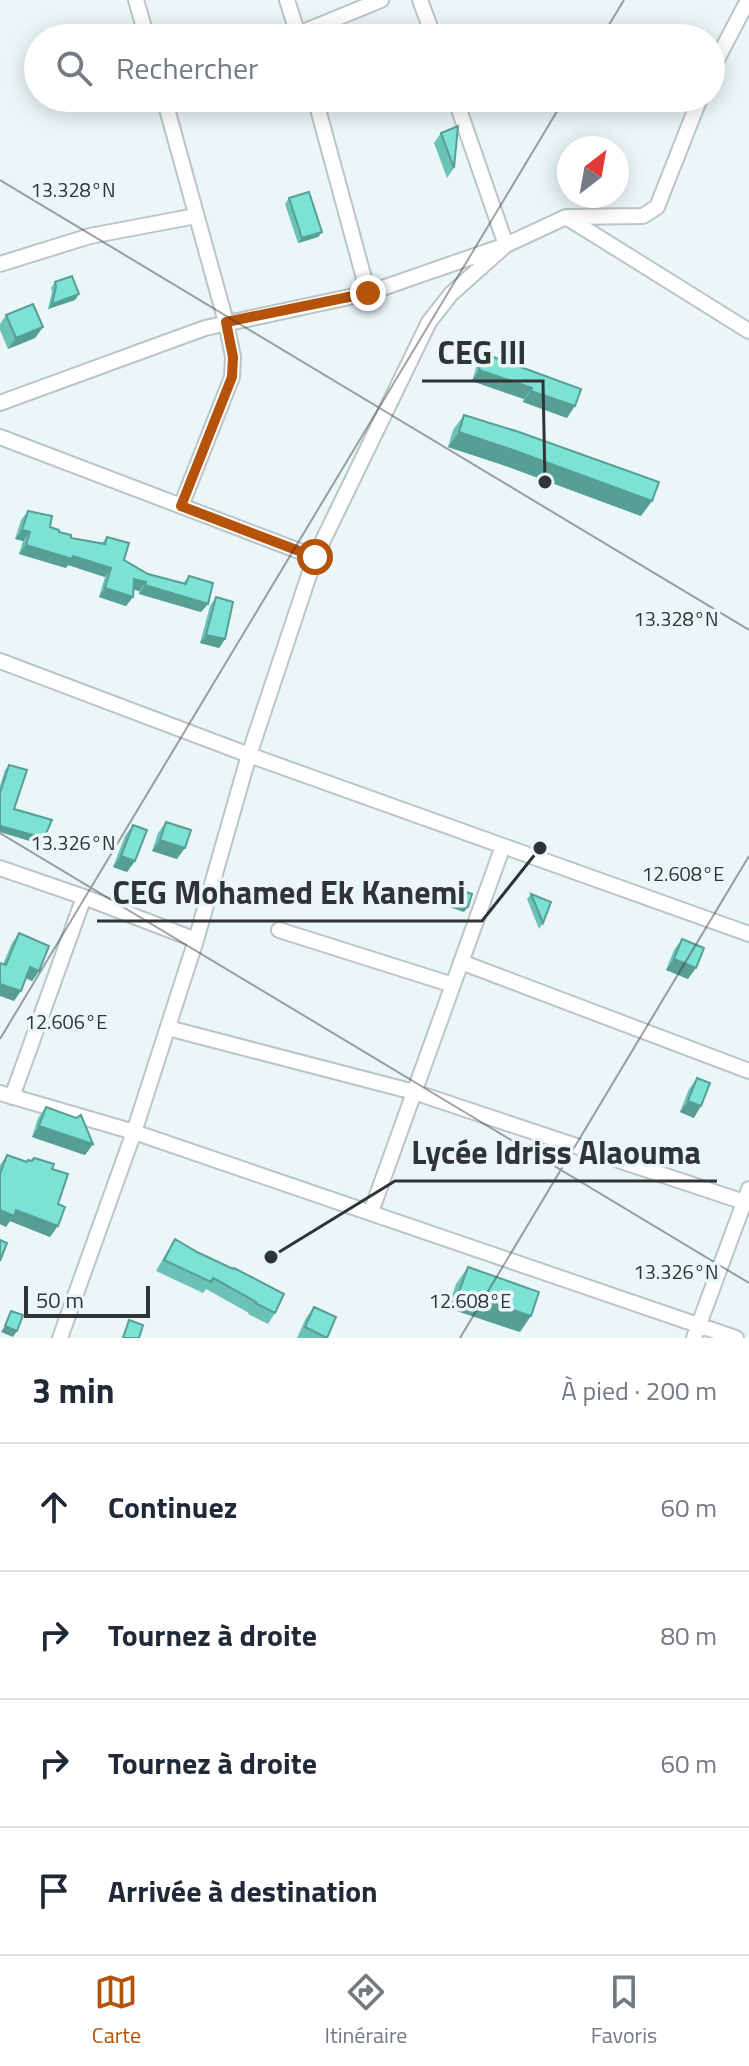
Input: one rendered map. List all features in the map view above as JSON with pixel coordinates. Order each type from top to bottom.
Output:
[{"type":"street","points":[[136,0],[143,24]]},
{"type":"street","points":[[287,0],[294,24]]},
{"type":"street","points":[[326,24],[381,0]]},
{"type":"street","points":[[420,0],[429,24]]},
{"type":"street","points":[[725,44],[748,0]]},
{"type":"street","points":[[168,112],[233,357],[232,377],[181,506]]},
{"type":"street","points":[[319,112],[368,293]]},
{"type":"street","points":[[460,112],[506,245]]},
{"type":"street","points":[[0,403],[205,328],[368,293],[506,245],[566,217],[643,216],[657,207],[694,112]]},
{"type":"street","points":[[0,264],[90,236],[196,216]]},
{"type":"street","points":[[566,217],[749,331]]},
{"type":"street","points":[[60,1338],[168,1028],[249,755],[315,557],[429,322],[451,294],[506,245]]},
{"type":"street","points":[[0,437],[315,557]]},
{"type":"street","points":[[0,661],[249,755],[749,934]]},
{"type":"street","points":[[371,1212],[503,846]]},
{"type":"street","points":[[0,868],[196,940]]},
{"type":"street","points":[[84,897],[6,1095],[134,1132],[371,1212],[697,1331],[736,1338]]},
{"type":"street","points":[[279,930],[453,985]]},
{"type":"street","points":[[461,962],[749,1071]]},
{"type":"street","points":[[168,1028],[414,1092],[747,1195],[697,1331]]},
{"type":"building","points":[[458,126],[454,168],[441,133]]},
{"type":"building","points":[[309,192],[322,232],[302,238],[289,198]]},
{"type":"building","points":[[72,276],[79,294],[52,304],[55,282]]},
{"type":"building","points":[[33,304],[43,327],[16,338],[6,315]]},
{"type":"building","points":[[485,354],[581,389],[575,406],[479,370]]},
{"type":"building","points":[[464,415],[659,482],[652,501],[459,432]]},
{"type":"building","points":[[28,511],[52,516],[50,527],[71,535],[71,538],[105,544],[107,537],[129,543],[124,560],[148,574],[186,584],[189,576],[213,583],[208,604],[134,579],[133,597],[105,588],[111,568],[26,545],[30,532],[22,530]]},
{"type":"building","points":[[216,597],[233,602],[225,639],[206,635]]},
{"type":"building","points":[[9,765],[27,770],[14,809],[52,820],[44,838],[0,826],[0,793]]},
{"type":"building","points":[[166,822],[191,830],[185,848],[160,840]]},
{"type":"building","points":[[133,825],[147,830],[135,861],[121,856]]},
{"type":"building","points":[[454,888],[472,894],[468,907],[450,901]]},
{"type":"building","points":[[531,894],[551,902],[543,923]]},
{"type":"building","points":[[19,933],[49,946],[39,971],[30,967],[21,991],[0,984],[0,963],[6,965]]},
{"type":"building","points":[[682,939],[704,948],[696,968],[674,959]]},
{"type":"building","points":[[697,1078],[710,1083],[701,1106],[688,1101]]},
{"type":"building","points":[[46,1107],[76,1118],[81,1115],[93,1144],[39,1126]]},
{"type":"building","points":[[7,1155],[27,1162],[34,1158],[54,1164],[52,1169],[68,1174],[58,1204],[65,1207],[58,1226],[16,1210],[14,1216],[0,1210],[0,1174]]},
{"type":"building","points":[[175,1239],[284,1294],[275,1313],[213,1278],[211,1282],[164,1260]]},
{"type":"building","points":[[0,1240],[7,1243],[0,1261]]},
{"type":"building","points":[[468,1267],[539,1292],[531,1316],[459,1292]]},
{"type":"building","points":[[314,1307],[336,1317],[327,1338],[305,1327]]},
{"type":"building","points":[[11,1311],[23,1315],[17,1331],[5,1326]]},
{"type":"building","points":[[129,1320],[143,1325],[139,1338],[123,1338]]},
{"type":"place","name":"CEG III","points":[[545,482]]},
{"type":"place","name":"CEG Mohamed Ek Kanemi","points":[[540,848]]},
{"type":"place","name":"Lycée Idriss Alaouma","points":[[271,1257]]},
{"type":"route","points":[[315,557],[181,506],[232,377],[233,357],[226,322],[368,293]]}]
